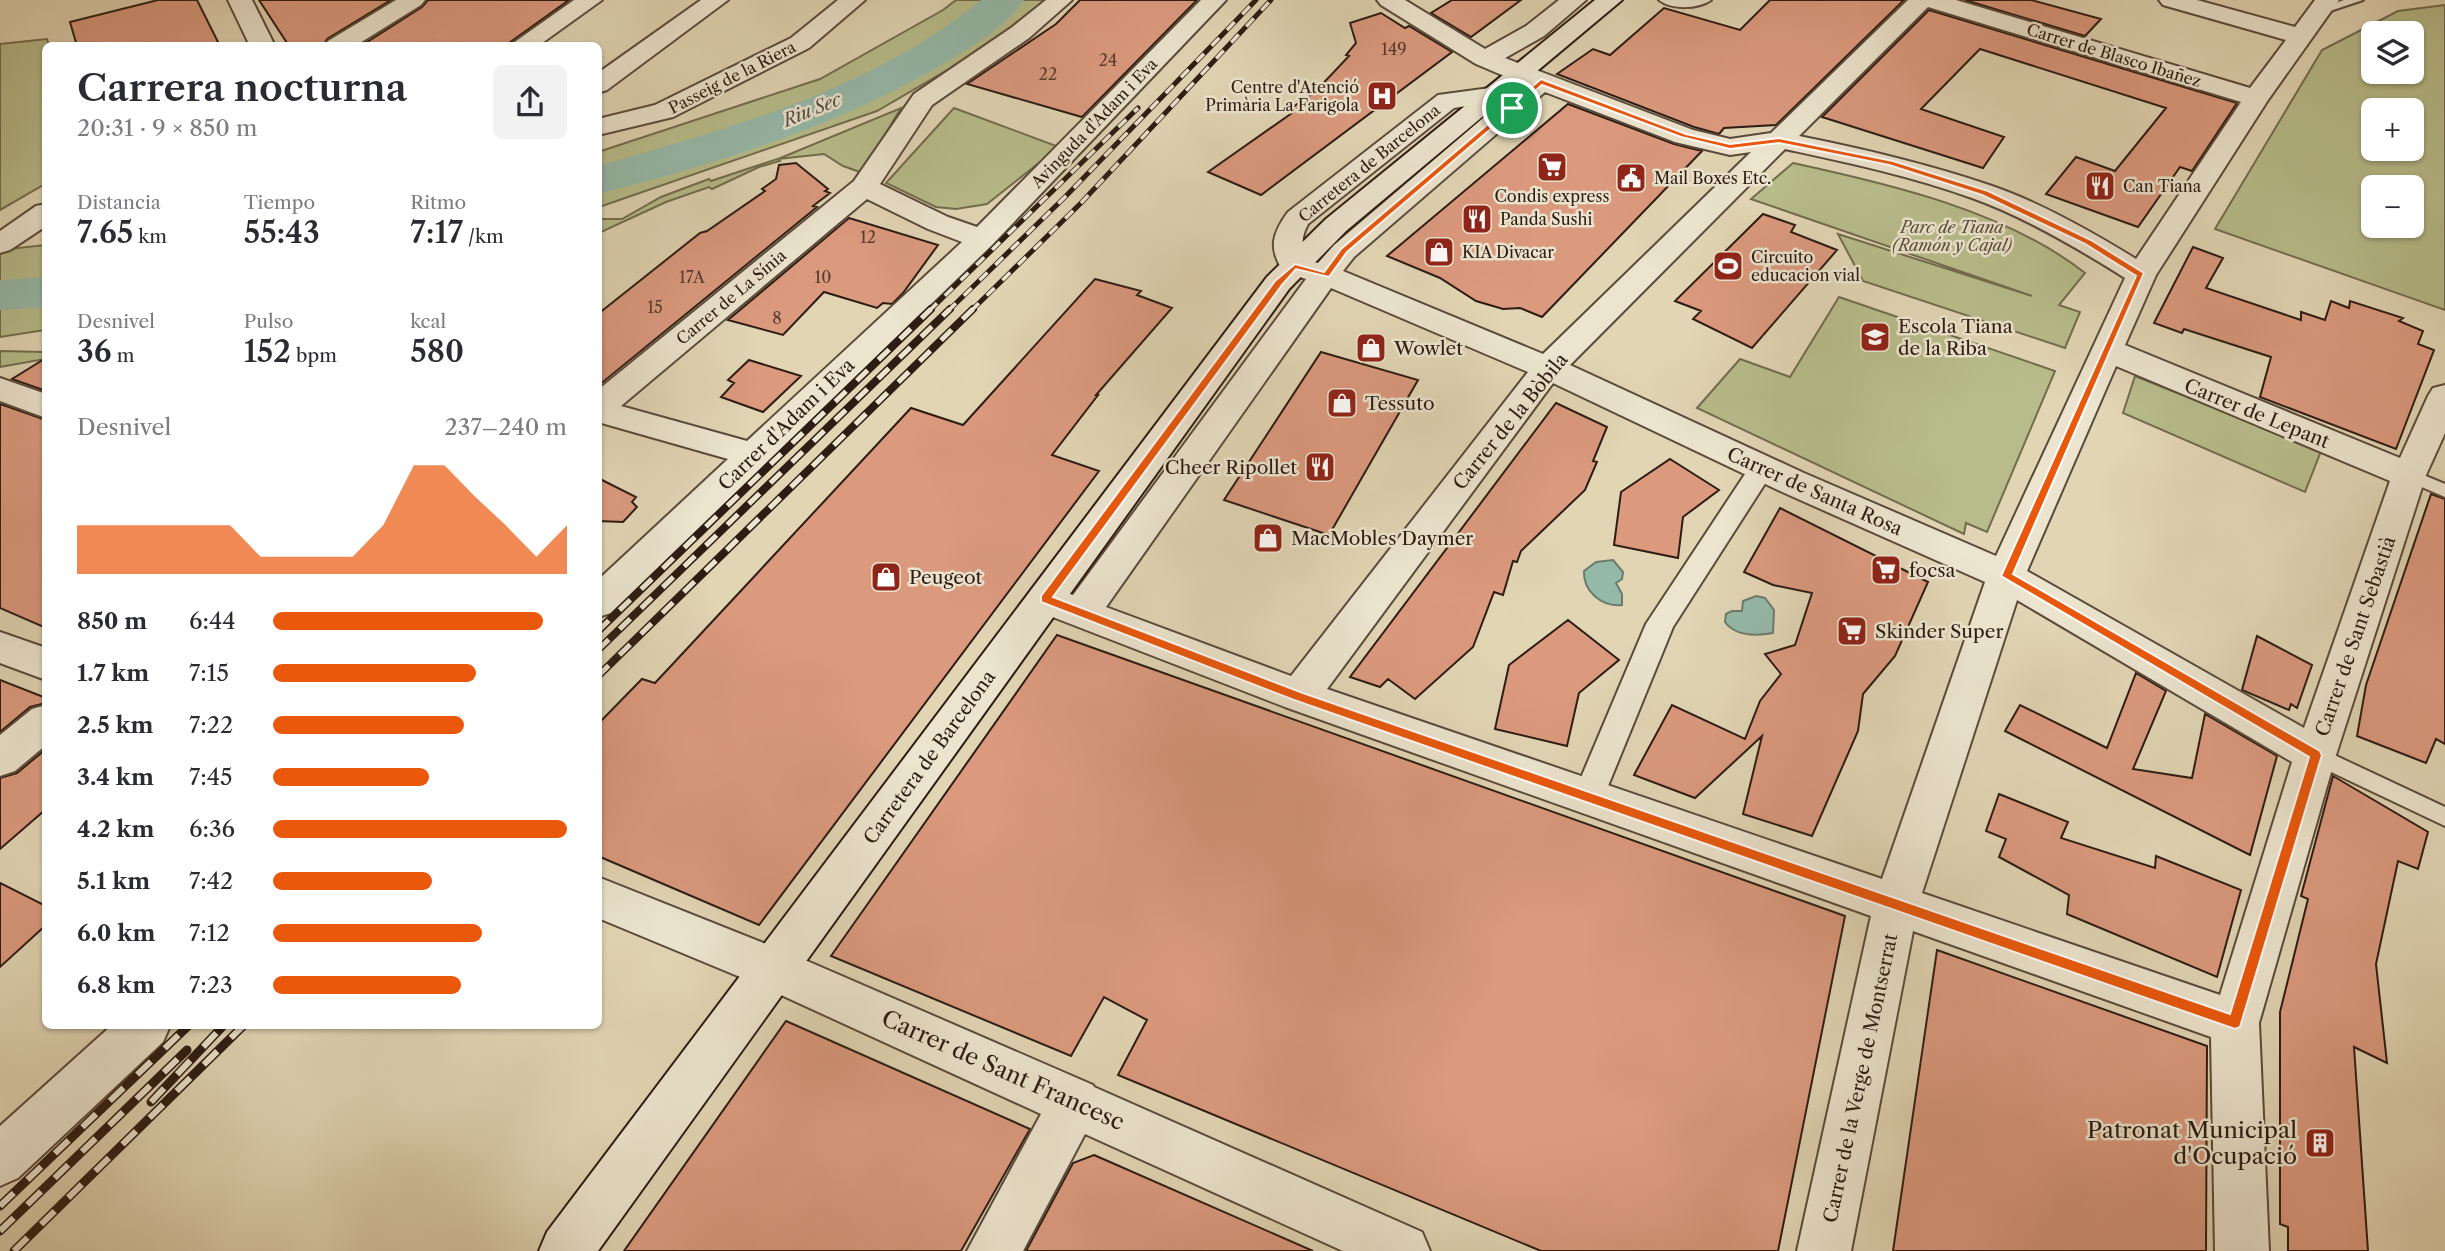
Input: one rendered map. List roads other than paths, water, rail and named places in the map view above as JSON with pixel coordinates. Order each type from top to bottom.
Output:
[{"type":"street","points":[[240,0],[261,42]]},
{"type":"street","points":[[344,42],[413,0]]},
{"type":"street","points":[[527,42],[590,0]]},
{"type":"street","points":[[602,82],[716,0]]},
{"type":"street","name":"Carrer de La Sínia","points":[[602,406],[864,187],[923,100],[1020,33],[1060,0]]},
{"type":"street","name":"Avinguda d'Adam i Eva","points":[[978,242],[1214,0]]},
{"type":"street","points":[[1389,0],[1485,59],[1684,136],[1730,146],[1779,140],[1890,163],[1985,193],[2088,242],[2141,275]]},
{"type":"street","points":[[1485,59],[1535,32],[1574,0]]},
{"type":"street","name":"Carretera de Barcelona","points":[[566,1251],[774,969],[1063,606],[1272,291],[1344,251],[1610,0]]},
{"type":"street","name":"Carrer de la Bòbila","points":[[1299,696],[1548,368],[1921,0]]},
{"type":"street","name":"Carrer de Blasco Ibañez","points":[[1931,0],[2256,98]]},
{"type":"street","points":[[2171,0],[2300,36]]},
{"type":"street","name":"Passeig de la Riera","points":[[602,126],[664,111],[800,43],[837,5]]},
{"type":"street","name":"Carrer de la Verge de Montserrat","points":[[1824,1251],[1896,905],[2006,576],[2141,275],[2256,98],[2322,5]]},
{"type":"street","name":"Carretera de Barcelona","points":[[1310,271],[1286,250],[1291,228],[1298,218],[1447,101],[1490,96],[1529,77]]},
{"type":"street","points":[[864,187],[978,242]]},
{"type":"street","points":[[3,243],[42,226]]},
{"type":"street","name":"Carrer d'Adam i Eva","points":[[602,599],[978,242]]},
{"type":"street","name":"Carrer de Santa Rosa","points":[[1310,271],[1548,368],[1762,468],[2006,576],[2315,755]]},
{"type":"street","name":"Carrer de Lepant","points":[[2106,349],[2160,374],[2427,483]]},
{"type":"street","points":[[0,389],[42,405]]},
{"type":"street","name":"Carrer de Sant Sebastià","points":[[2242,1251],[2235,1023],[2315,755],[2427,483],[2445,396]]},
{"type":"street","points":[[602,410],[754,455]]},
{"type":"street","points":[[1588,799],[1660,624],[1762,468]]},
{"type":"street","points":[[1063,606],[1299,696],[1588,799],[2235,1023]]},
{"type":"street","points":[[0,647],[42,663]]},
{"type":"street","points":[[0,760],[42,724]]},
{"type":"street","name":"Carrer de Sant Francesc","points":[[602,899],[774,969],[1075,1102],[1393,1249]]},
{"type":"street","points":[[0,1160],[143,1029]]},
{"type":"street","points":[[994,1251],[1075,1102]]},
{"type":"lane","points":[[1665,0],[1678,4],[1705,0]]},
{"type":"lane","points":[[2322,5],[2357,0]]},
{"type":"lane","points":[[2315,755],[2445,817]]},
{"type":"waterway","name":"Riu Sec","points":[[602,179],[736,140],[856,93],[908,68],[967,32],[1005,0]]},
{"type":"waterway","name":"Riu Sec","points":[[0,295],[42,292]]},
{"type":"railway","points":[[948,311],[1065,197],[1256,0]]},
{"type":"railway","points":[[971,311],[1081,203],[1271,0]]},
{"type":"railway","points":[[929,311],[1138,108]]},
{"type":"railway","points":[[602,627],[931,309]]},
{"type":"railway","points":[[602,646],[950,309]]},
{"type":"railway","points":[[602,672],[973,309]]},
{"type":"railway","points":[[0,1206],[185,1029]]},
{"type":"railway","points":[[151,1102],[220,1029]]},
{"type":"railway","points":[[14,1251],[240,1029]]},
{"type":"railway","points":[[0,1231],[187,1050]]},
{"type":"place","name":"Centre d'Atenció Primària La Farigola","points":[[1382,96]]},
{"type":"place","name":"Condis express","points":[[1552,167]]},
{"type":"place","name":"Mail Boxes Etc.","points":[[1631,178]]},
{"type":"place","name":"Can Tiana","points":[[2100,186]]},
{"type":"place","name":"Panda Sushi","points":[[1477,219]]},
{"type":"place","name":"KIA Divacar","points":[[1439,252]]},
{"type":"place","name":"Circuito educacion vial","points":[[1728,266]]},
{"type":"place","name":"Escola Tiana de la Riba","points":[[1875,337]]},
{"type":"place","name":"Wowlet","points":[[1371,348]]},
{"type":"place","name":"Tessuto","points":[[1342,403]]},
{"type":"place","name":"Cheer Ripollet","points":[[1320,467]]},
{"type":"place","name":"MacMobles Daymer","points":[[1268,538]]},
{"type":"place","name":"focsa","points":[[1886,570]]},
{"type":"place","name":"Peugeot","points":[[886,577]]},
{"type":"place","name":"Skinder Super","points":[[1852,631]]},
{"type":"place","name":"Patronat Municipal d'Ocupació","points":[[2320,1143]]},
{"type":"park label","name":"Parc de Tiana (Ramón y Cajal)","points":[[1952,236]]}]
